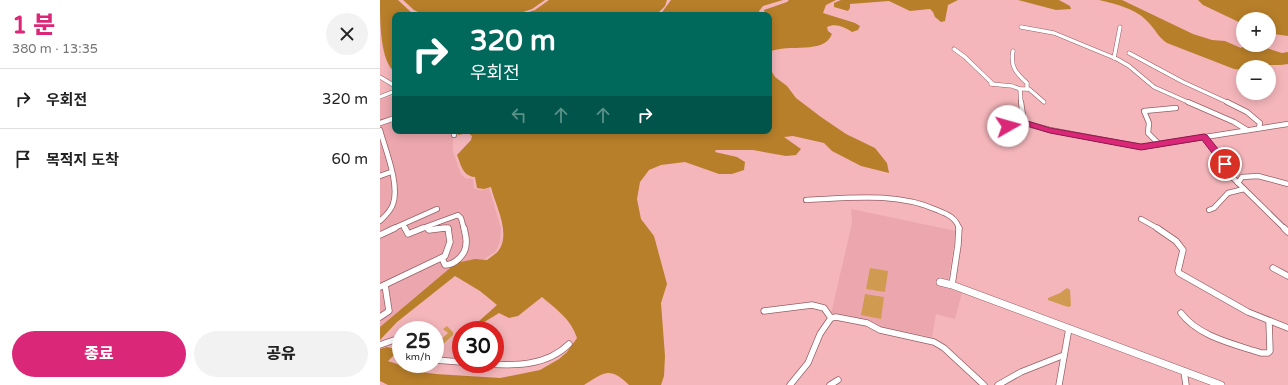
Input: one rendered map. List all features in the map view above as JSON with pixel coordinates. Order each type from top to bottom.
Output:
[{"type":"main road","points":[[940,282],[952,285],[1221,385]]},
{"type":"street","points":[[1021,27],[1054,33],[1114,58],[1129,66],[1154,87],[1234,122],[1247,130]]},
{"type":"street","points":[[1114,58],[1120,27]]},
{"type":"street","points":[[954,49],[965,57],[991,84],[1027,89],[1044,102]]},
{"type":"street","points":[[1013,51],[1011,58],[1014,71],[1027,83],[1027,89]]},
{"type":"street","points":[[1129,53],[1164,73],[1226,102],[1255,118],[1260,123],[1259,128]]},
{"type":"street","points":[[380,77],[392,84]]},
{"type":"street","points":[[1020,89],[1024,122]]},
{"type":"street","points":[[380,98],[392,92]]},
{"type":"street","points":[[1159,144],[1146,129],[1149,123],[1144,111],[1176,108]]},
{"type":"street","points":[[380,123],[392,119]]},
{"type":"street","points":[[1008,126],[1013,123],[1024,122],[1050,130],[1141,147],[1288,124]]},
{"type":"street","points":[[380,130],[391,172],[394,199],[390,211],[380,221]]},
{"type":"street","points":[[1204,137],[1225,164],[1232,177],[1288,232]]},
{"type":"street","points":[[380,176],[391,172]]},
{"type":"street","points":[[1238,183],[1242,177],[1251,176],[1288,184]]},
{"type":"street","points":[[1209,210],[1214,208],[1228,193],[1244,189]]},
{"type":"street","points":[[806,200],[891,198],[930,206],[948,215],[957,221],[960,231],[952,285]]},
{"type":"street","points":[[380,235],[437,209]]},
{"type":"street","points":[[403,225],[408,234],[458,215],[461,218],[468,247],[464,254],[450,265],[445,265],[442,258]]},
{"type":"street","points":[[1141,219],[1176,241],[1182,247],[1183,250],[1178,271],[1179,274],[1248,312],[1288,328]]},
{"type":"street","points":[[380,316],[389,311],[382,286],[442,258],[448,253],[450,232],[448,228],[429,230],[427,228]]},
{"type":"street","points":[[1273,268],[1288,276]]},
{"type":"street","points":[[764,311],[804,305],[820,306],[824,308],[831,318]]},
{"type":"street","points":[[1181,314],[1183,319],[1192,326],[1209,334],[1261,353],[1270,351],[1269,321]]},
{"type":"street","points":[[790,385],[808,363],[820,334],[831,318],[836,317],[867,323],[880,330],[934,342],[944,348],[984,385]]},
{"type":"street","points":[[1059,385],[1069,328]]},
{"type":"street","points":[[380,345],[392,341]]},
{"type":"street","points":[[504,364],[541,361],[556,355],[569,344]]},
{"type":"street","points":[[998,385],[1021,372],[1064,355]]},
{"type":"street","points":[[1184,371],[1186,385]]},
{"type":"street","points":[[830,385],[838,380]]},
{"type":"shaded area","points":[[380,0],[398,0],[411,12],[392,12],[392,69],[386,59],[381,29]]},
{"type":"shaded area","points":[[403,0],[545,0],[532,9],[523,12],[418,12]]},
{"type":"shaded area","points":[[549,0],[667,0],[665,6],[659,12],[529,12],[535,10]]},
{"type":"shaded area","points":[[671,0],[783,0],[763,6],[759,12],[662,12]]},
{"type":"shaded area","points":[[789,0],[836,0],[826,5],[823,13],[860,26],[858,30],[852,32],[840,26],[830,26],[827,27],[828,31],[832,34],[828,40],[822,44],[814,47],[786,48],[772,51],[772,12],[764,12],[764,10]]},
{"type":"shaded area","points":[[841,0],[958,0],[948,5],[945,21],[941,22],[935,17],[930,9],[910,11],[889,1],[850,4],[848,11],[834,7],[834,3]]},
{"type":"shaded area","points":[[1018,0],[1059,0],[1070,6],[1071,9],[1056,10]]},
{"type":"shaded area","points":[[1099,0],[1122,0],[1193,34],[1212,40],[1225,41],[1236,46],[1236,52],[1288,52],[1288,64],[1276,65],[1276,60],[1236,60],[1236,69],[1234,69],[1167,43],[1143,17],[1132,10]]},
{"type":"shaded area","points":[[1198,0],[1288,0],[1288,36],[1276,34],[1276,12],[1236,12],[1236,21],[1203,5]]},
{"type":"shaded area","points":[[772,72],[775,77],[787,86],[796,98],[821,117],[846,134],[875,148],[887,163],[889,173],[861,166],[832,151],[824,143],[793,136],[784,137],[801,149],[796,155],[786,156],[753,150],[716,150],[715,152],[737,157],[745,162],[744,170],[732,174],[719,174],[685,162],[661,165],[649,170],[640,182],[637,199],[641,219],[654,236],[667,284],[661,303],[665,356],[664,376],[661,385],[629,385],[617,375],[607,373],[602,374],[584,385],[388,385],[380,381],[380,349],[387,347],[392,348],[392,357],[388,361],[392,362],[392,373],[428,373],[500,378],[540,370],[559,359],[567,352],[577,338],[567,320],[558,310],[542,297],[518,316],[509,318],[499,313],[486,321],[479,321],[497,305],[480,291],[455,276],[398,321],[392,321],[392,327],[380,340],[380,327],[456,263],[475,259],[487,260],[499,250],[502,243],[503,227],[491,187],[484,189],[477,188],[475,177],[465,172],[457,155],[471,140],[472,136],[469,134],[772,134]]},
{"type":"shaded area","points":[[392,96],[392,134],[453,134],[453,152],[461,174],[465,178],[473,179],[474,189],[482,190],[489,188],[501,228],[500,241],[496,251],[480,262],[459,265],[380,330],[380,100]]},
{"type":"shaded area","points":[[851,209],[956,231],[947,288],[962,293],[955,319],[936,314],[932,337],[880,327],[874,322],[831,314],[852,223]]},
{"type":"shaded area","points":[[870,268],[888,271],[885,292],[866,289]]},
{"type":"shaded area","points":[[1067,288],[1070,290],[1071,306],[1068,307],[1048,300],[1048,298]]},
{"type":"shaded area","points":[[865,294],[884,297],[881,319],[861,315]]},
{"type":"shaded area","points":[[447,326],[452,331],[452,336],[444,344],[444,337],[448,333],[444,328]]},
{"type":"route","points":[[1008,126],[1013,123],[1024,122],[1050,130],[1141,147],[1204,137],[1225,164]]}]
